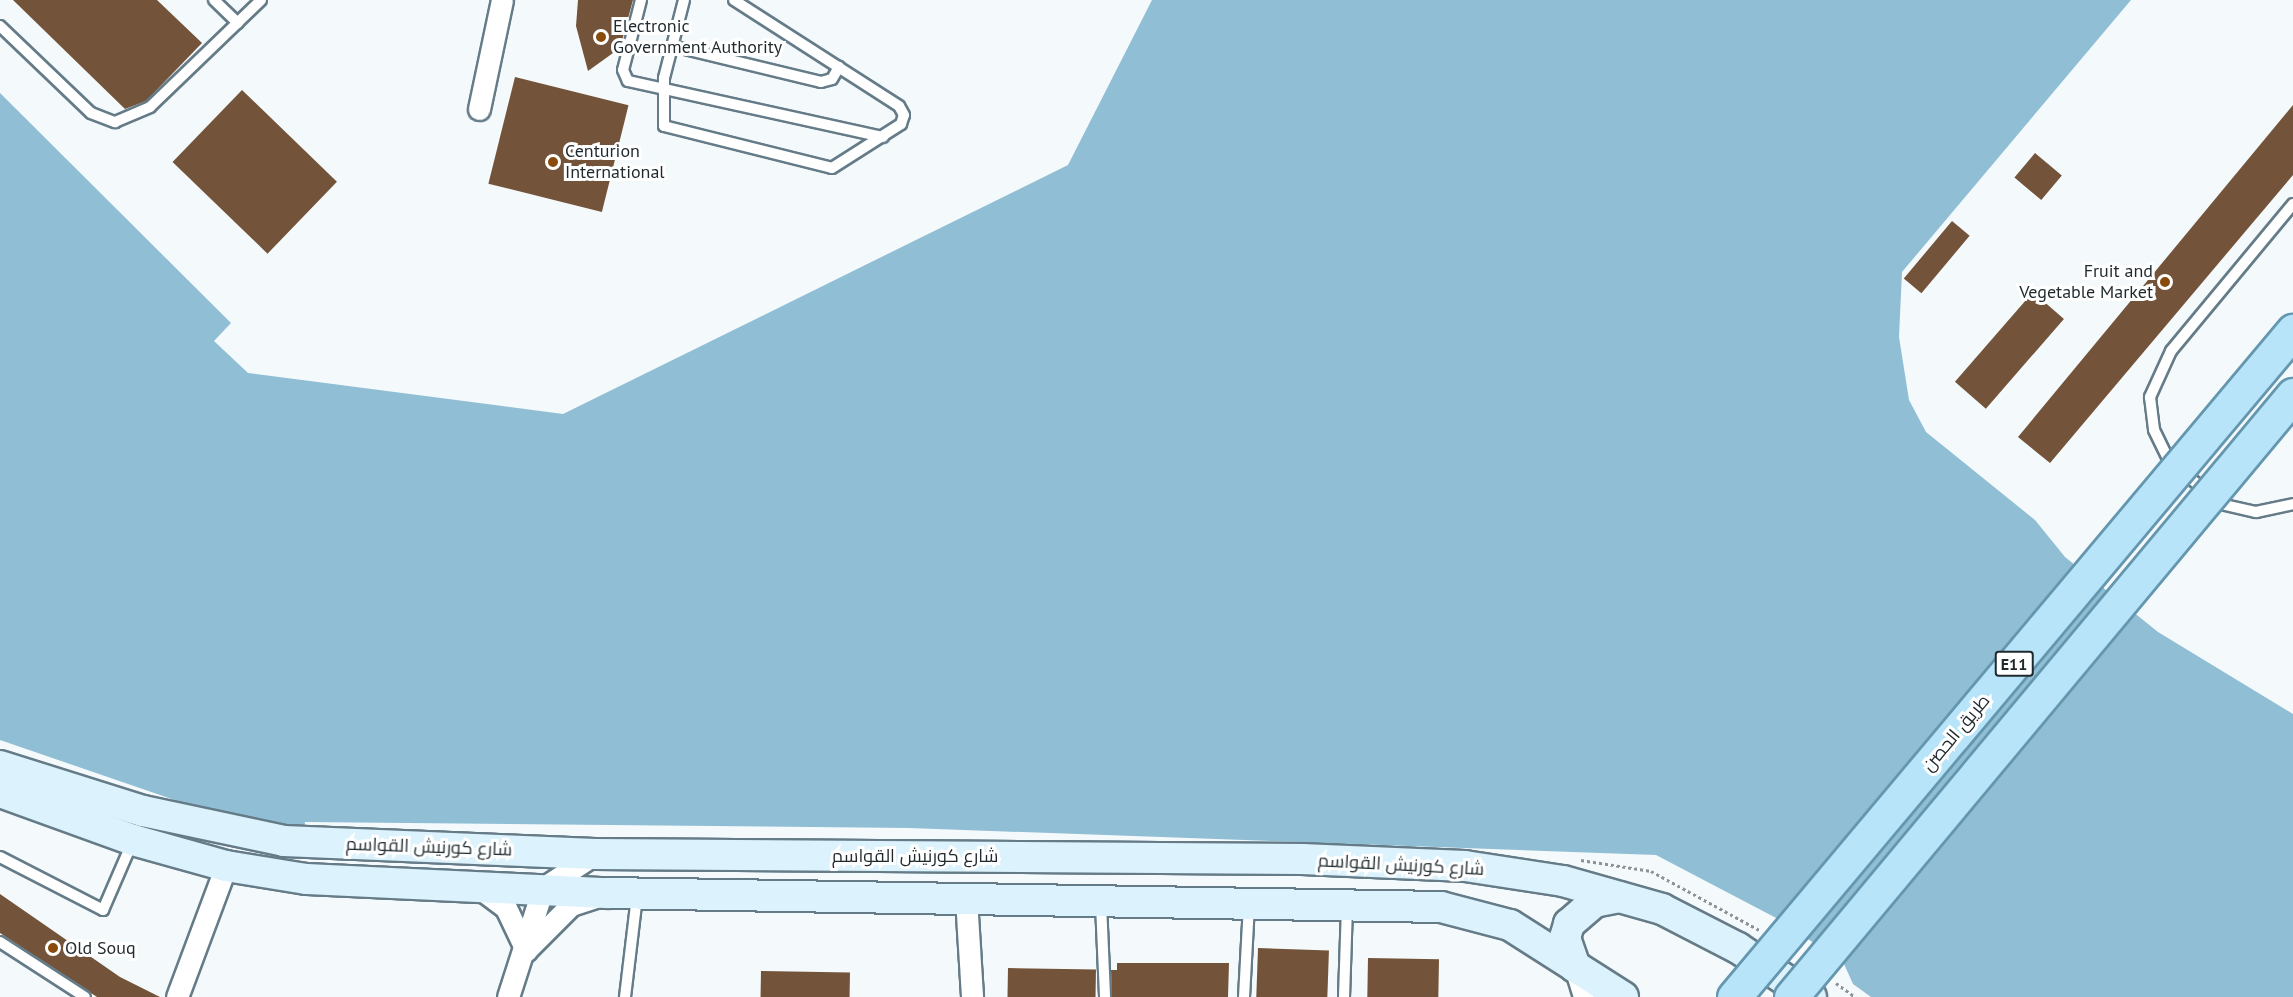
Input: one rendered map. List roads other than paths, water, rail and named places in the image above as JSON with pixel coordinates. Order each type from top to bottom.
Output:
[{"type":"main road","name":"طريق الحصن","points":[[1734,997],[2293,331]]},
{"type":"main road","name":"E11","points":[[1791,997],[2293,395]]},
{"type":"main road","name":"شارع كورنيش القواسم","points":[[1,789],[133,840],[226,866],[306,879],[543,888],[607,893],[1249,901],[1441,907],[1510,925],[1623,997]]},
{"type":"main road","name":"شارع كورنيش القواسم","points":[[1,789],[143,811],[284,842],[595,854],[1326,860],[1465,866],[1623,896],[1662,909],[1738,948],[1812,997]]},
{"type":"main road","points":[[1575,967],[1565,938],[1577,912],[1623,896]]},
{"type":"street","points":[[479,109],[502,0]]},
{"type":"street","points":[[508,997],[526,950],[543,888],[595,854]]},
{"type":"street","points":[[177,997],[226,866]]},
{"type":"street","points":[[476,886],[506,908],[526,950]]},
{"type":"street","points":[[526,950],[571,905],[607,893]]},
{"type":"street","points":[[966,898],[972,997]]},
{"type":"street","points":[[1575,967],[1584,997]]},
{"type":"lane","points":[[214,0],[238,23]]},
{"type":"lane","points":[[0,26],[91,113],[115,122],[150,107],[261,0]]},
{"type":"lane","points":[[641,0],[623,73],[632,82],[883,137]]},
{"type":"lane","points":[[684,0],[672,46],[665,90],[664,126],[826,167],[843,166],[901,124],[902,110],[734,0]]},
{"type":"lane","points":[[672,46],[821,82],[832,79],[839,67]]},
{"type":"lane","points":[[2293,204],[2171,351],[2150,397],[2154,430],[2170,463],[2225,505],[2256,512],[2293,504]]},
{"type":"lane","points":[[0,856],[103,910],[133,840]]},
{"type":"lane","points":[[625,997],[638,893]]},
{"type":"lane","points":[[1101,900],[1106,997]]},
{"type":"lane","points":[[1244,997],[1249,901]]},
{"type":"lane","points":[[1344,997],[1347,903]]},
{"type":"lane","points":[[0,942],[85,997]]},
{"type":"water","points":[[1152,0],[2131,0],[1902,272],[1899,337],[1909,400],[1926,432],[2035,520],[2065,557],[2158,632],[2293,714],[2293,997],[1871,997],[1853,984],[1844,964],[1782,921],[1656,855],[909,828],[305,822],[304,832],[227,818],[0,740],[0,93],[231,323],[214,341],[248,373],[563,414],[1068,165]]},
{"type":"place","name":"Electronic Government Authority","points":[[601,37]]},
{"type":"place","name":"Centurion International","points":[[553,162]]},
{"type":"place","name":"Fruit and Vegetable Market","points":[[2165,282]]},
{"type":"place","name":"Old Souq","points":[[53,948]]}]
